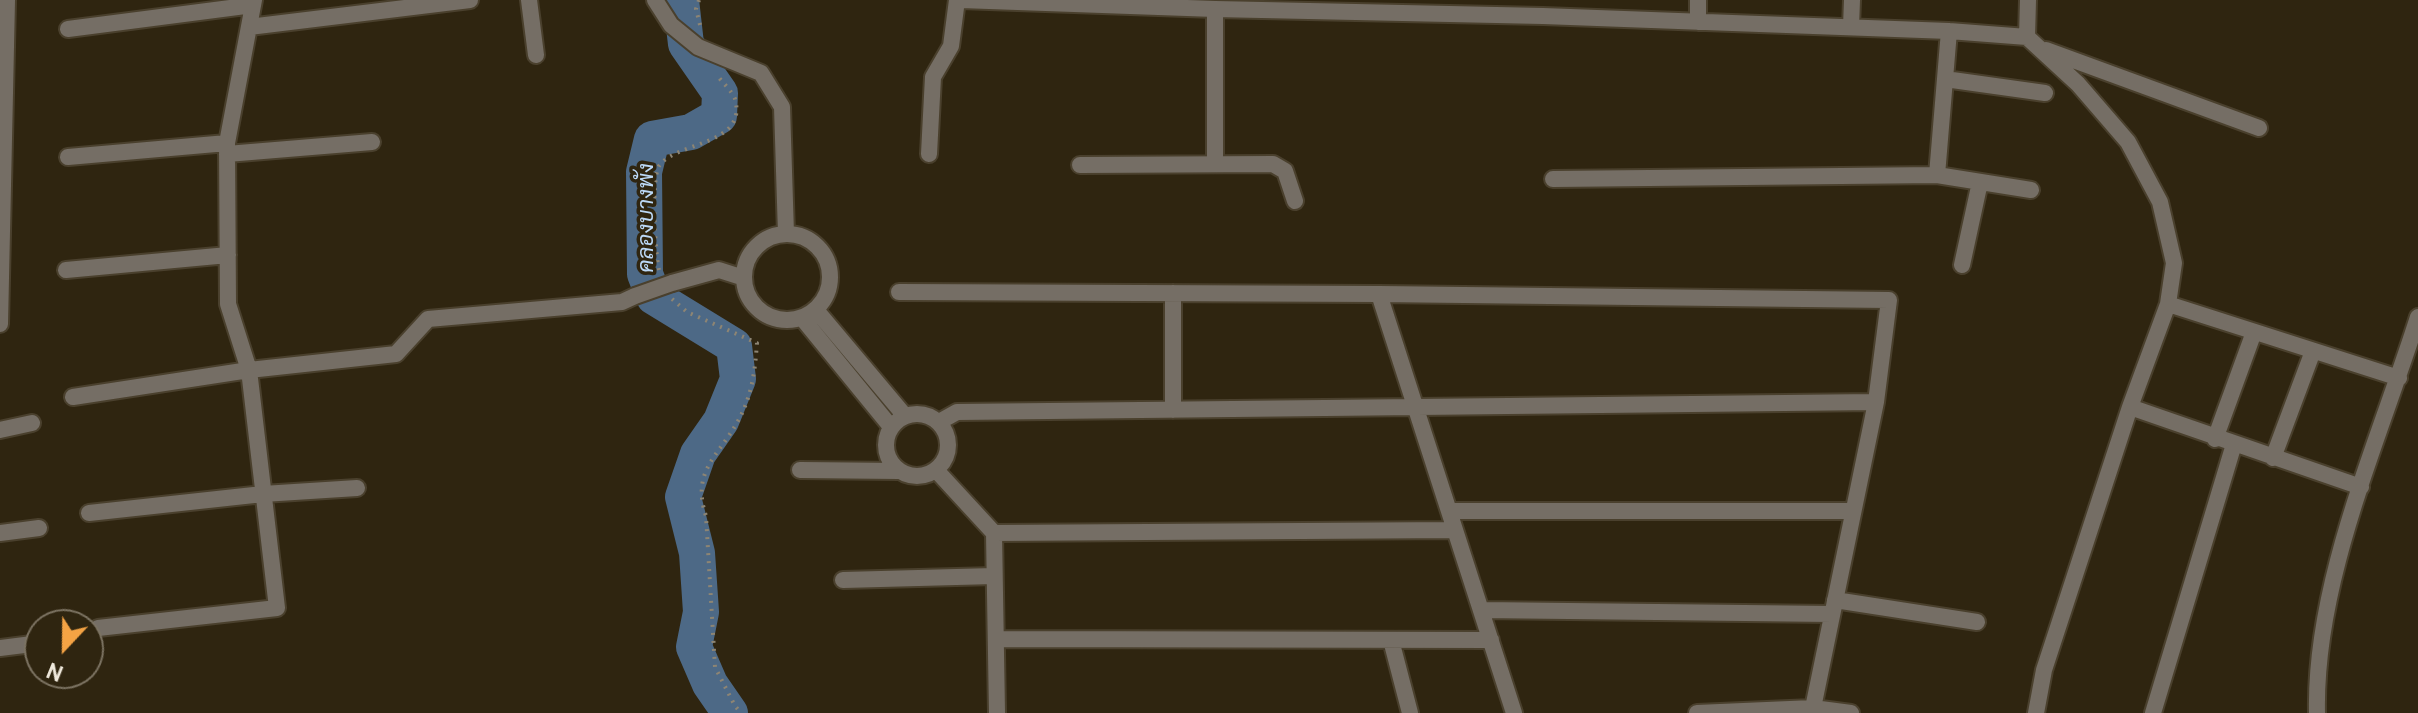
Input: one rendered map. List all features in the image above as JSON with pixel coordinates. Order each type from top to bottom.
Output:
[{"type":"street","points":[[0,324],[2,69],[7,0]]},
{"type":"street","points":[[249,27],[470,0]]},
{"type":"street","points":[[529,0],[536,55]]},
{"type":"street","points":[[655,0],[671,25],[702,49],[761,73],[782,107],[786,234]]},
{"type":"street","points":[[929,154],[933,77],[951,46],[959,0],[1183,4],[1215,9],[1369,5],[1543,8],[1698,22],[1949,31],[2033,42],[2259,128]]},
{"type":"street","points":[[1698,0],[1698,22]]},
{"type":"street","points":[[1851,27],[1852,0]]},
{"type":"street","points":[[2028,0],[2033,42],[2078,84],[2128,142],[2160,202],[2174,263],[2168,304],[2130,407],[2044,670],[2036,713]]},
{"type":"street","points":[[68,29],[253,2],[227,149],[228,304],[249,370],[277,608],[104,627]]},
{"type":"street","points":[[1215,9],[1215,163]]},
{"type":"street","points":[[1937,175],[1949,31]]},
{"type":"street","points":[[1945,79],[2045,93]]},
{"type":"street","points":[[68,157],[372,142]]},
{"type":"street","points":[[1080,165],[1215,163],[1279,166],[1285,171],[1295,201]]},
{"type":"street","points":[[1553,179],[1937,175],[2031,190]]},
{"type":"street","points":[[1962,265],[1980,182]]},
{"type":"street","points":[[786,234],[809,240],[825,256],[829,267],[829,290],[809,314],[788,321],[763,313],[746,292],[744,278],[752,251],[767,239],[786,234]]},
{"type":"street","points":[[66,270],[228,255]]},
{"type":"street","points":[[73,397],[249,370],[396,354],[428,319],[622,302],[719,270],[744,278]]},
{"type":"street","points":[[899,292],[1889,300],[1876,402],[1813,708]]},
{"type":"street","points":[[1173,293],[1173,410]]},
{"type":"street","points":[[1379,294],[1514,713]]},
{"type":"street","points":[[2168,304],[2399,378]]},
{"type":"street","points":[[809,314],[905,416]]},
{"type":"street","points":[[809,314],[891,427]]},
{"type":"street","points":[[2317,713],[2322,640],[2336,574],[2361,487],[2418,317]]},
{"type":"street","points":[[2215,439],[2254,332]]},
{"type":"street","points":[[2273,458],[2313,351]]},
{"type":"street","points":[[939,422],[957,412],[1876,402]]},
{"type":"street","points":[[2130,407],[2215,439],[2361,487]]},
{"type":"street","points":[[800,470],[899,471],[918,476],[936,470],[948,452],[945,431],[939,422],[923,414],[905,416],[891,427],[886,446],[892,464],[899,471]]},
{"type":"street","points":[[0,430],[32,423]]},
{"type":"street","points":[[2153,713],[2234,444]]},
{"type":"street","points":[[936,470],[994,533],[997,713]]},
{"type":"street","points":[[89,513],[263,494],[357,488]]},
{"type":"street","points":[[1450,511],[1853,511]]},
{"type":"street","points":[[0,533],[39,528]]},
{"type":"street","points":[[994,533],[1455,530]]},
{"type":"street","points":[[843,580],[994,576]]},
{"type":"street","points":[[1481,610],[1834,607],[1977,622]]},
{"type":"street","points":[[996,639],[1491,640]]},
{"type":"street","points":[[1391,640],[1410,713]]},
{"type":"street","points":[[0,648],[24,645]]},
{"type":"street","points":[[1697,713],[1813,708],[1851,713]]},
{"type":"path","points":[[699,0],[696,9],[702,49],[710,67],[735,98],[734,119],[719,137],[668,157],[659,167],[654,181],[658,267],[687,312],[757,343],[755,382],[739,420],[704,473],[699,497],[706,516],[715,667],[741,713]]},
{"type":"waterway","name":"คลองบางพัง","points":[[681,0],[686,44],[720,93],[719,116],[691,132],[652,139],[644,172],[645,274],[654,297],[734,346],[738,379],[721,421],[698,454],[683,497],[697,553],[701,612],[694,647],[710,684],[730,713]]}]
